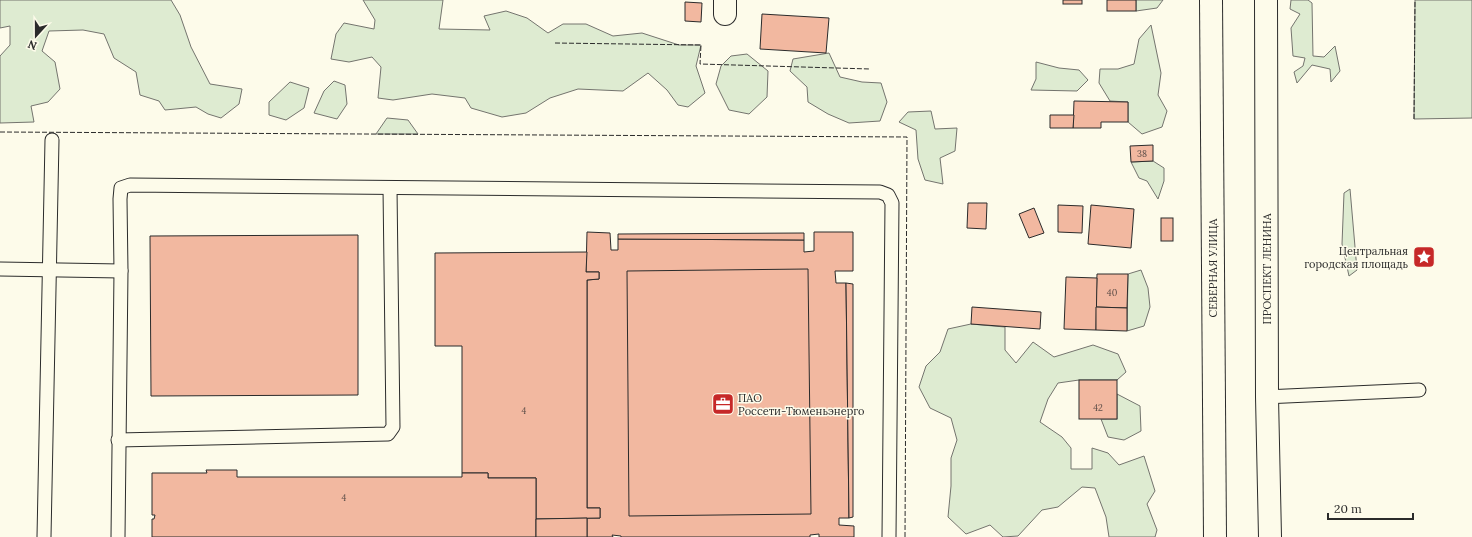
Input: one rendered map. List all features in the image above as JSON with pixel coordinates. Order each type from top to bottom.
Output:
[{"type":"street","name":"СЕВЕРНАЯ УЛИЦА","points":[[1211,0],[1215,537]]},
{"type":"street","name":"ПРОСПЕКТ ЛЕНИНА","points":[[1266,0],[1267,397],[1270,537]]},
{"type":"lane","points":[[44,537],[52,140]]},
{"type":"lane","points":[[118,537],[121,271],[120,199],[122,188],[130,185],[880,192],[888,195],[892,203],[889,537]]},
{"type":"lane","points":[[118,440],[388,434],[393,428],[390,188]]},
{"type":"lane","points":[[0,269],[121,271]]},
{"type":"lane","points":[[1267,397],[1418,390]]},
{"type":"green space","points":[[0,0],[171,0],[180,15],[191,47],[210,84],[242,89],[239,104],[221,118],[208,114],[196,107],[165,110],[159,101],[140,95],[136,72],[114,58],[104,34],[83,30],[49,31],[42,51],[55,62],[60,89],[48,102],[31,106],[34,122],[0,123],[0,56],[10,45],[10,26],[0,28]]},
{"type":"green space","points":[[363,0],[443,0],[439,29],[490,30],[484,16],[506,11],[527,18],[548,33],[563,24],[586,24],[613,36],[642,33],[679,45],[701,45],[696,66],[705,93],[688,107],[678,105],[667,90],[648,73],[623,91],[578,89],[550,98],[526,113],[502,117],[471,108],[465,98],[432,94],[393,100],[378,98],[381,67],[372,57],[349,62],[331,59],[336,34],[344,23],[374,29],[375,20]]},
{"type":"green space","points":[[1136,0],[1163,0],[1157,8],[1136,11]]},
{"type":"green space","points":[[1291,0],[1308,0],[1312,3],[1313,56],[1324,57],[1335,46],[1340,71],[1331,82],[1330,69],[1312,65],[1297,83],[1294,72],[1303,66],[1305,58],[1293,56],[1291,28],[1300,14],[1290,9]]},
{"type":"green space","points":[[1415,0],[1472,0],[1472,118],[1414,119]]},
{"type":"green space","points":[[1151,25],[1161,73],[1158,95],[1167,111],[1162,127],[1142,134],[1128,122],[1128,102],[1110,101],[1099,83],[1100,69],[1118,69],[1134,64],[1139,39]]},
{"type":"green space","points":[[829,53],[840,77],[862,82],[881,83],[887,102],[880,121],[849,123],[828,114],[808,102],[807,87],[790,71],[793,59]]},
{"type":"green space","points":[[747,54],[768,71],[767,97],[749,114],[729,110],[716,84],[721,66],[731,56]]},
{"type":"green space","points":[[1036,62],[1059,68],[1079,70],[1088,80],[1077,91],[1031,90],[1036,79]]},
{"type":"green space","points":[[334,81],[345,85],[347,104],[337,119],[314,113],[324,91]]},
{"type":"green space","points":[[290,82],[309,88],[304,108],[286,120],[269,115],[269,102]]},
{"type":"green space","points":[[931,111],[935,129],[957,128],[955,151],[940,158],[943,184],[925,180],[918,159],[916,130],[899,122],[908,112]]},
{"type":"green space","points":[[387,118],[408,120],[418,134],[376,134]]},
{"type":"green space","points":[[1153,161],[1164,168],[1164,181],[1158,199],[1147,181],[1139,178],[1131,162]]},
{"type":"green space","points":[[1350,189],[1357,270],[1349,276],[1342,244],[1344,193]]},
{"type":"green space","points":[[1141,270],[1148,288],[1150,307],[1144,326],[1127,331],[1128,274]]},
{"type":"green space","points":[[971,324],[1005,327],[1005,350],[1016,363],[1033,342],[1054,357],[1093,345],[1118,354],[1126,372],[1117,380],[1079,380],[1058,383],[1048,399],[1040,422],[1062,437],[1071,448],[1071,469],[1092,469],[1092,448],[1108,453],[1119,465],[1144,456],[1155,491],[1147,504],[1157,530],[1155,537],[1109,537],[1106,517],[1095,488],[1082,487],[1058,507],[1042,510],[1018,536],[1003,537],[990,525],[966,534],[948,517],[951,486],[951,458],[957,440],[951,418],[930,408],[919,387],[926,366],[940,352],[948,329]]},
{"type":"green space","points":[[1117,394],[1140,406],[1141,431],[1124,440],[1108,437],[1101,419],[1117,419]]},
{"type":"building","points":[[1063,0],[1082,0],[1082,4],[1063,4]]},
{"type":"building","points":[[1107,0],[1136,0],[1136,11],[1107,11]]},
{"type":"building","points":[[685,2],[702,3],[701,22],[685,21]]},
{"type":"building","points":[[762,14],[829,18],[826,53],[760,49]]},
{"type":"building","points":[[1074,101],[1128,102],[1128,122],[1101,122],[1101,128],[1073,128]]},
{"type":"building","points":[[1050,115],[1074,115],[1073,128],[1050,128]]},
{"type":"building","points":[[1153,145],[1153,161],[1131,162],[1130,146]]},
{"type":"building","points":[[968,203],[987,203],[986,229],[967,228]]},
{"type":"building","points":[[1058,205],[1083,206],[1082,233],[1058,232]]},
{"type":"building","points":[[1091,205],[1134,209],[1131,248],[1088,244]]},
{"type":"building","points":[[1034,208],[1044,233],[1029,238],[1019,214]]},
{"type":"building","points":[[1161,218],[1173,218],[1173,241],[1161,241]]},
{"type":"building","points":[[587,232],[610,233],[611,250],[618,250],[618,239],[804,240],[804,252],[814,251],[814,232],[853,232],[853,271],[835,271],[836,283],[846,283],[849,518],[839,518],[839,525],[854,526],[854,537],[819,537],[819,534],[810,535],[810,537],[621,537],[612,535],[613,537],[587,537],[587,518],[600,518],[600,508],[587,508],[587,280],[599,279],[599,272],[586,272]]},
{"type":"building","points":[[804,233],[804,240],[618,239],[618,234]]},
{"type":"building","points":[[358,235],[358,395],[151,396],[150,236]]},
{"type":"building","points":[[587,252],[586,272],[599,272],[599,279],[587,280],[587,508],[600,508],[600,518],[536,519],[536,478],[488,478],[488,473],[462,473],[462,346],[435,346],[435,253]]},
{"type":"building","points":[[808,269],[811,514],[629,516],[627,271]]},
{"type":"building","points":[[1097,274],[1128,274],[1127,308],[1096,307]]},
{"type":"building","points":[[1066,277],[1097,278],[1096,330],[1064,329]]},
{"type":"building","points":[[846,283],[853,284],[853,517],[849,518]]},
{"type":"building","points":[[972,307],[1041,312],[1040,329],[971,324]]},
{"type":"building","points":[[1096,307],[1127,308],[1127,331],[1096,330]]},
{"type":"building","points":[[1079,380],[1117,380],[1117,419],[1079,419]]},
{"type":"building","points":[[206,470],[237,470],[237,477],[462,477],[462,473],[488,473],[488,478],[536,478],[536,537],[152,537],[152,519],[154,519],[155,515],[152,515],[152,473],[207,473]]},
{"type":"building","points":[[587,518],[587,537],[536,537],[536,519]]},
{"type":"fence","points":[[1414,119],[1415,0]]},
{"type":"fence","points":[[555,43],[701,45],[700,64],[870,69]]},
{"type":"fence","points":[[0,132],[907,137],[905,537]]},
{"type":"place","name":"Центральная городская площадь","points":[[1424,257]]},
{"type":"place","name":"ПАО Россети-Тюменьэнерго","points":[[723,404]]}]
